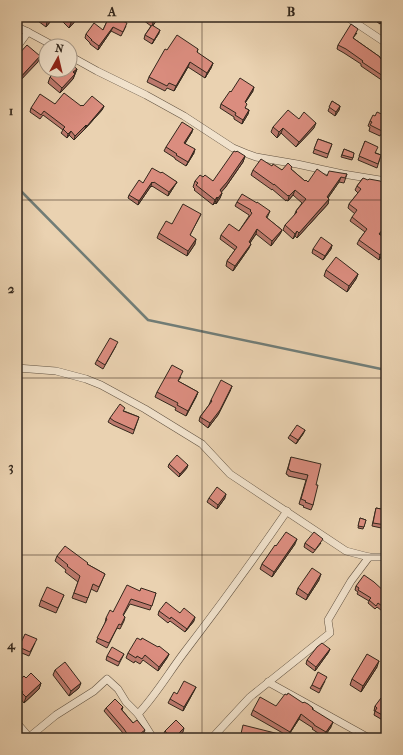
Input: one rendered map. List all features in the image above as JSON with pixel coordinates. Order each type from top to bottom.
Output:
[{"type":"street","points":[[353,18],[386,43]]},
{"type":"street","points":[[17,27],[39,38]]},
{"type":"street","points":[[17,47],[28,32]]},
{"type":"street","points":[[78,60],[152,98],[245,154],[343,174],[386,181]]},
{"type":"street","points":[[17,368],[56,371],[86,378],[101,385],[145,409],[202,444],[230,474],[346,551],[369,557],[386,557]]},
{"type":"street","points":[[138,714],[147,705],[173,667],[228,595],[287,511]]},
{"type":"street","points":[[212,738],[250,697],[330,633],[328,620],[351,581],[369,557]]},
{"type":"street","points":[[17,723],[28,738],[62,711],[94,691],[107,679],[118,689],[126,702],[138,714],[153,738]]},
{"type":"street","points":[[268,682],[369,738]]},
{"type":"building","points":[[41,17],[52,17],[47,22]]},
{"type":"building","points":[[65,17],[76,17],[71,23]]},
{"type":"building","points":[[109,17],[115,17],[127,23],[123,32],[113,27],[99,46],[86,34],[94,23],[103,30]]},
{"type":"building","points":[[146,17],[158,17],[153,23]]},
{"type":"building","points":[[351,24],[358,29],[353,38],[386,62],[386,78],[346,49],[338,45]]},
{"type":"building","points":[[152,25],[160,30],[154,40],[145,35]]},
{"type":"building","points":[[177,35],[198,49],[197,52],[213,63],[207,73],[190,62],[176,86],[169,83],[167,86],[149,77],[165,49],[167,50]]},
{"type":"building","points":[[27,45],[38,54],[38,58],[17,81],[17,56]]},
{"type":"building","points":[[51,78],[71,78],[62,88]]},
{"type":"building","points":[[240,78],[254,87],[245,102],[247,104],[245,108],[249,110],[243,120],[235,115],[236,113],[221,104]]},
{"type":"building","points":[[64,93],[81,106],[83,106],[92,96],[104,106],[87,126],[86,125],[75,136],[71,131],[68,134],[63,129],[65,127],[44,111],[41,115],[31,108],[40,94],[55,104]]},
{"type":"building","points":[[332,101],[340,106],[336,112],[329,107]]},
{"type":"building","points":[[288,110],[299,119],[304,112],[316,123],[299,142],[283,128],[279,132],[273,127]]},
{"type":"building","points":[[377,112],[386,116],[386,130],[383,128],[382,131],[370,125],[373,115],[375,116]]},
{"type":"building","points":[[182,122],[193,129],[184,143],[195,149],[188,162],[166,147]]},
{"type":"building","points":[[318,139],[332,144],[328,154],[314,149]]},
{"type":"building","points":[[365,141],[378,147],[375,153],[381,155],[378,164],[359,156]]},
{"type":"building","points":[[344,149],[354,153],[353,158],[342,155]]},
{"type":"building","points":[[234,151],[237,151],[245,156],[220,190],[222,193],[215,200],[196,185],[198,183],[195,181],[200,175],[203,177],[205,175],[213,181]]},
{"type":"building","points":[[261,159],[282,170],[288,163],[292,167],[291,169],[308,182],[317,169],[327,176],[329,171],[347,174],[345,178],[341,177],[327,197],[329,199],[299,233],[297,231],[295,234],[285,225],[306,199],[295,190],[288,196],[274,184],[253,170]]},
{"type":"building","points":[[152,168],[161,173],[162,172],[177,182],[169,192],[152,182],[139,201],[129,195],[139,180],[143,183]]},
{"type":"building","points":[[363,178],[380,181],[386,185],[386,225],[379,234],[386,239],[386,247],[380,255],[359,240],[367,229],[352,217],[357,210],[349,204],[361,189],[357,186]]},
{"type":"building","points":[[242,194],[270,211],[266,217],[282,230],[272,241],[257,229],[249,242],[251,244],[235,266],[227,261],[237,247],[221,235],[229,224],[239,231],[252,213],[250,211],[251,210],[237,202]]},
{"type":"building","points":[[183,204],[201,214],[190,235],[196,239],[188,251],[159,233],[166,221],[172,224]]},
{"type":"building","points":[[321,237],[332,245],[325,256],[313,249]]},
{"type":"building","points":[[336,257],[358,274],[349,286],[326,270]]},
{"type":"building","points":[[110,338],[118,342],[105,365],[97,360]]},
{"type":"building","points":[[172,365],[183,371],[178,381],[198,392],[188,411],[177,405],[178,403],[157,392]]},
{"type":"building","points":[[221,380],[232,386],[220,410],[210,423],[200,417],[212,401],[211,400]]},
{"type":"building","points":[[120,404],[125,408],[123,411],[139,417],[134,430],[110,418]]},
{"type":"building","points":[[297,425],[305,430],[298,440],[290,435]]},
{"type":"building","points":[[177,455],[188,465],[180,474],[169,464]]},
{"type":"building","points":[[291,457],[321,464],[313,505],[301,499],[308,475],[290,471],[288,469]]},
{"type":"building","points":[[217,487],[226,494],[218,505],[209,498]]},
{"type":"building","points":[[376,508],[386,510],[386,525],[373,523]]},
{"type":"building","points":[[360,518],[366,520],[364,527],[358,526]]},
{"type":"building","points":[[286,532],[297,539],[274,572],[262,564]]},
{"type":"building","points":[[314,532],[323,539],[315,550],[305,543]]},
{"type":"building","points":[[65,546],[88,563],[87,564],[105,574],[99,587],[93,584],[88,598],[74,593],[80,576],[57,556]]},
{"type":"building","points":[[312,568],[321,574],[308,595],[298,588]]},
{"type":"building","points":[[364,575],[386,593],[386,609],[378,603],[376,606],[369,600],[371,598],[358,590],[359,588],[356,586]]},
{"type":"building","points":[[127,585],[140,591],[141,588],[156,593],[152,606],[131,599],[123,615],[125,617],[121,625],[119,624],[109,643],[97,638],[110,610],[113,612]]},
{"type":"building","points":[[47,587],[64,595],[58,608],[41,600]]},
{"type":"building","points":[[166,602],[180,613],[184,608],[195,617],[187,629],[171,617],[170,619],[159,611]]},
{"type":"building","points":[[25,634],[37,639],[30,652],[19,647]]},
{"type":"building","points":[[137,638],[141,640],[142,638],[158,647],[159,646],[169,654],[159,667],[145,655],[142,659],[137,656],[136,658],[128,653]]},
{"type":"building","points":[[322,643],[330,649],[316,667],[307,660]]},
{"type":"building","points":[[112,647],[124,654],[119,662],[107,656]]},
{"type":"building","points":[[367,654],[379,661],[363,686],[352,679]]},
{"type":"building","points":[[65,662],[81,683],[71,691],[55,670]]},
{"type":"building","points":[[318,672],[327,677],[320,689],[312,685]]},
{"type":"building","points":[[31,673],[41,683],[26,697],[17,685],[17,682],[24,676],[26,678]]},
{"type":"building","points":[[184,681],[196,687],[184,707],[170,699],[174,692],[177,694]]},
{"type":"building","points":[[288,693],[303,703],[308,704],[313,708],[312,709],[333,722],[326,732],[314,725],[301,714],[290,732],[253,710],[260,697],[276,706],[285,694],[287,695]]},
{"type":"building","points":[[381,698],[386,701],[386,717],[375,711],[377,708],[375,706]]},
{"type":"building","points":[[115,699],[123,707],[121,709],[133,723],[137,720],[145,730],[141,733],[142,735],[139,738],[130,738],[106,708]]},
{"type":"building","points":[[176,720],[184,728],[174,738],[171,738],[165,731]]},
{"type":"building","points":[[243,725],[287,736],[287,738],[240,738]]},
{"type":"building","points":[[355,733],[362,738],[352,738]]},
{"type":"building","points":[[99,734],[102,738],[93,738]]},
{"type":"waterway","points":[[17,187],[148,320],[386,370]]}]
